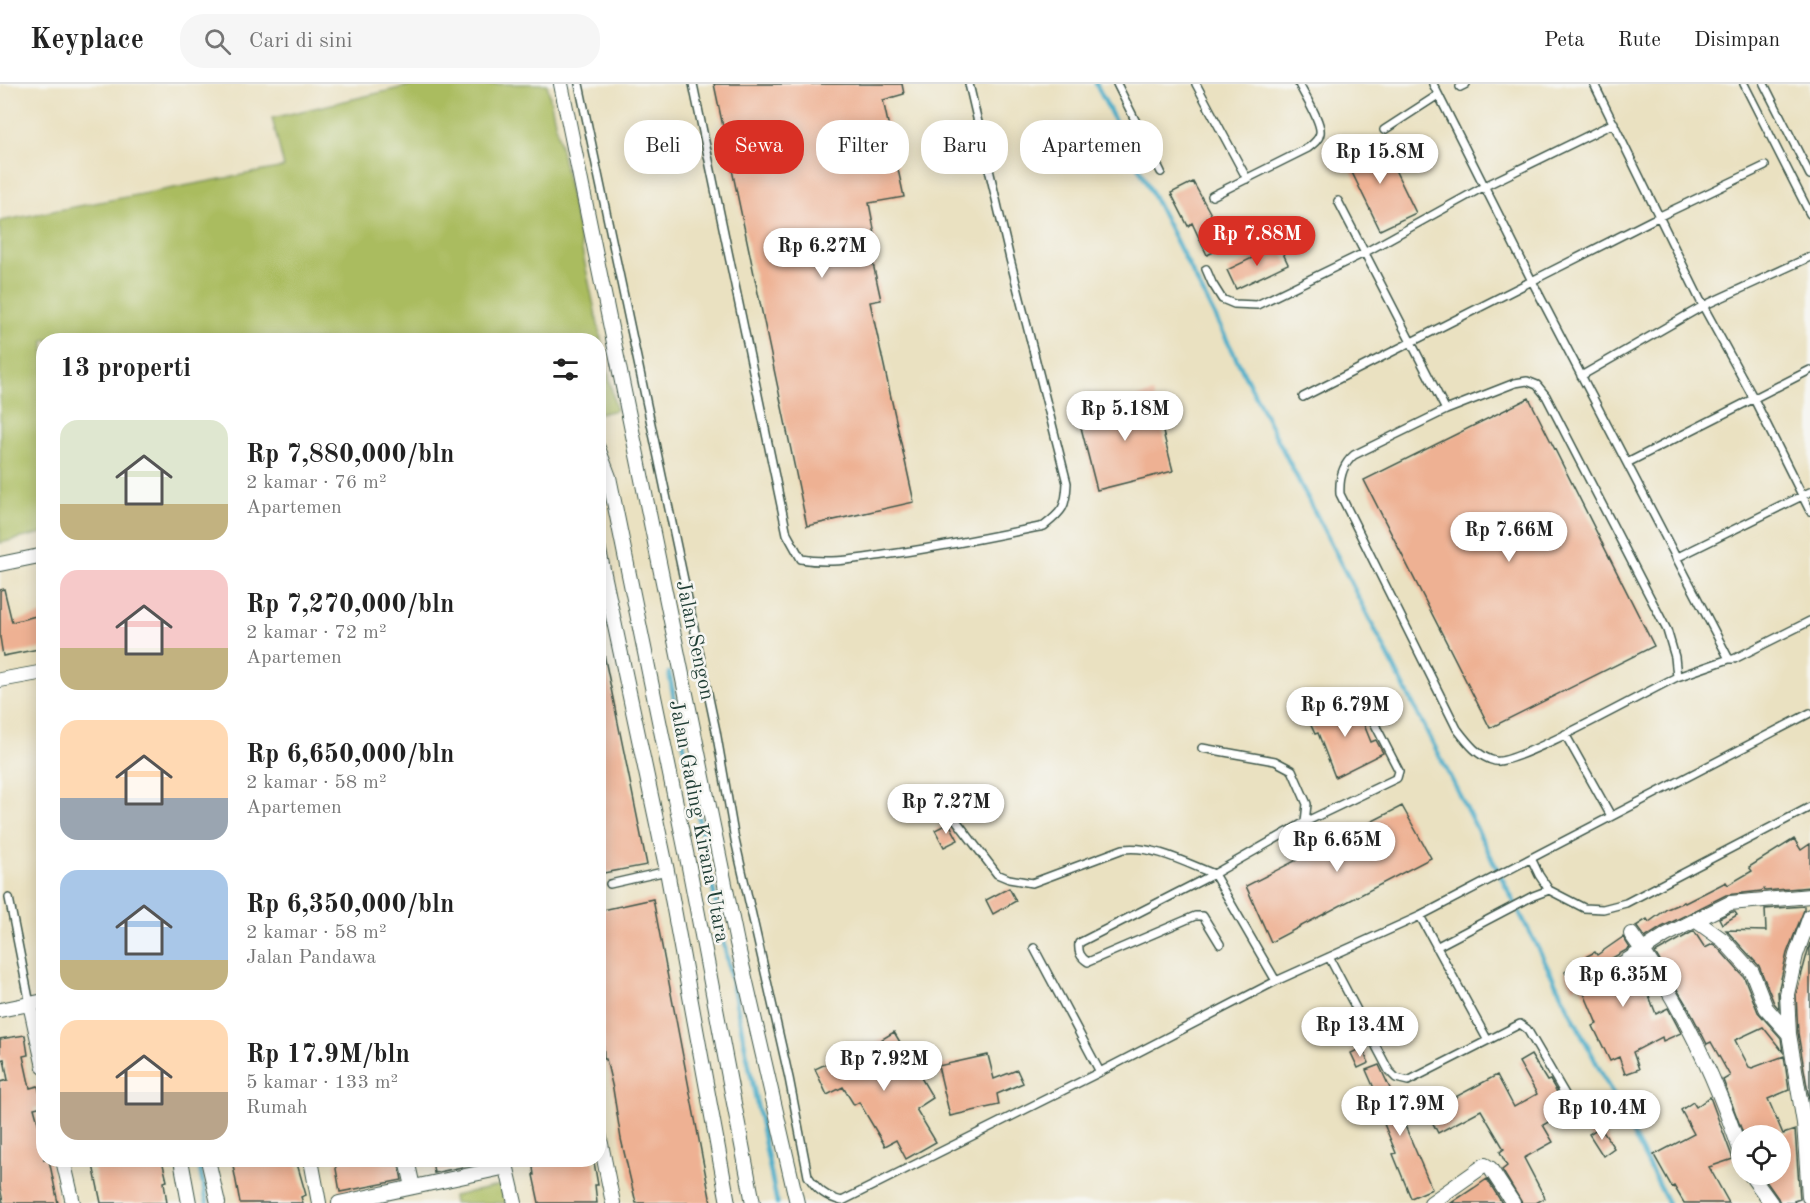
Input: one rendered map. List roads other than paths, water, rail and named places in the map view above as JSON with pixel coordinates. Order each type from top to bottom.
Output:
[{"type":"street","name":"Jalan Sengon","points":[[561,84],[737,943],[797,1203]]},
{"type":"street","name":"Jalan Gading Kirana Utara","points":[[606,469],[689,867],[753,1203]]},
{"type":"street","points":[[606,549],[622,547]]},
{"type":"street","points":[[0,564],[36,557]]},
{"type":"street","name":"Jalan Gading Kirana Utara","points":[[606,583],[667,871],[728,1203]]},
{"type":"street","points":[[0,680],[36,673]]},
{"type":"street","points":[[667,871],[689,867]]},
{"type":"street","points":[[1594,979],[1666,935],[1737,901],[1810,896]]},
{"type":"street","points":[[1808,1199],[1807,1121],[1789,1034],[1787,994],[1810,916]]},
{"type":"street","points":[[1695,920],[1723,940],[1746,965],[1761,990],[1766,1008],[1789,1034]]},
{"type":"street","points":[[1631,934],[1665,986],[1718,1088],[1731,1125]]},
{"type":"street","points":[[0,1010],[36,1003]]},
{"type":"street","points":[[1431,1203],[1485,1165],[1490,1168],[1513,1203]]},
{"type":"street","points":[[65,1167],[73,1203]]},
{"type":"street","points":[[182,1167],[189,1203]]},
{"type":"street","points":[[210,1167],[218,1203]]},
{"type":"street","points":[[312,1167],[320,1203]]},
{"type":"street","points":[[409,1167],[413,1187]]},
{"type":"street","points":[[339,1203],[490,1167]]},
{"type":"street","points":[[507,1167],[515,1203]]},
{"type":"street","points":[[606,1167],[613,1203]]},
{"type":"street","points":[[1758,1185],[1771,1203]]},
{"type":"lane","points":[[579,84],[714,720],[735,840],[789,1078],[808,1176],[815,1187],[825,1195],[842,1201],[1276,981],[1420,916],[1810,713]]},
{"type":"lane","points":[[693,84],[787,534],[801,559],[817,562],[853,560],[917,551],[1044,526],[1060,514],[1066,502],[1067,483],[1010,259],[969,84]]},
{"type":"lane","points":[[1117,84],[1135,120]]},
{"type":"lane","points":[[1196,84],[1247,179]]},
{"type":"lane","points":[[1212,196],[1308,148],[1320,135],[1319,123],[1299,84]]},
{"type":"lane","points":[[1432,84],[1729,659]]},
{"type":"lane","points":[[1594,84],[1703,306],[1806,493],[1810,511]]},
{"type":"lane","points":[[1744,84],[1810,214]]},
{"type":"lane","points":[[1764,84],[1810,175]]},
{"type":"lane","points":[[1384,130],[1438,95]]},
{"type":"lane","points":[[1206,269],[1222,299],[1234,304],[1257,305],[1364,253],[1485,186],[1614,123]]},
{"type":"lane","points":[[1303,397],[1658,217],[1765,166]]},
{"type":"lane","points":[[1338,201],[1446,410]]},
{"type":"lane","points":[[1581,376],[1703,306],[1810,257]]},
{"type":"lane","points":[[1627,463],[1810,370]]},
{"type":"lane","points":[[1677,677],[1675,657],[1667,630],[1546,396],[1537,385],[1527,381],[1515,383],[1446,410],[1348,460],[1339,482],[1340,494],[1457,729],[1469,745],[1495,761],[1507,761],[1677,677],[1734,659],[1810,621]]},
{"type":"lane","points":[[1676,558],[1806,493]]},
{"type":"lane","points":[[1220,944],[1203,916],[1195,916],[1088,962],[1082,958],[1078,950],[1079,943],[1214,874],[1305,822],[1397,778],[1399,771],[1368,711]]},
{"type":"lane","points":[[1565,734],[1611,816]]},
{"type":"lane","points":[[1202,748],[1275,761],[1292,770],[1307,804],[1305,822]]},
{"type":"lane","points":[[946,807],[997,874],[1009,879],[1032,883],[1123,849],[1135,848],[1158,853],[1214,874],[1276,981]]},
{"type":"lane","points":[[1528,859],[1549,890],[1584,908],[1603,909],[1626,903],[1810,807]]},
{"type":"lane","points":[[610,884],[667,871]]},
{"type":"lane","points":[[1436,946],[1549,890]]},
{"type":"lane","points":[[9,898],[36,999]]},
{"type":"lane","points":[[1420,916],[1487,1040]]},
{"type":"lane","points":[[1034,948],[1100,1072]]},
{"type":"lane","points":[[1329,957],[1389,1071],[1396,1078],[1408,1081],[1515,1025],[1524,1025],[1576,1113]]},
{"type":"waterway","points":[[1096,84],[1668,1203]]},
{"type":"waterway","points":[[669,673],[777,1203]]},
{"type":"waterway","points":[[199,1167],[207,1203]]}]
